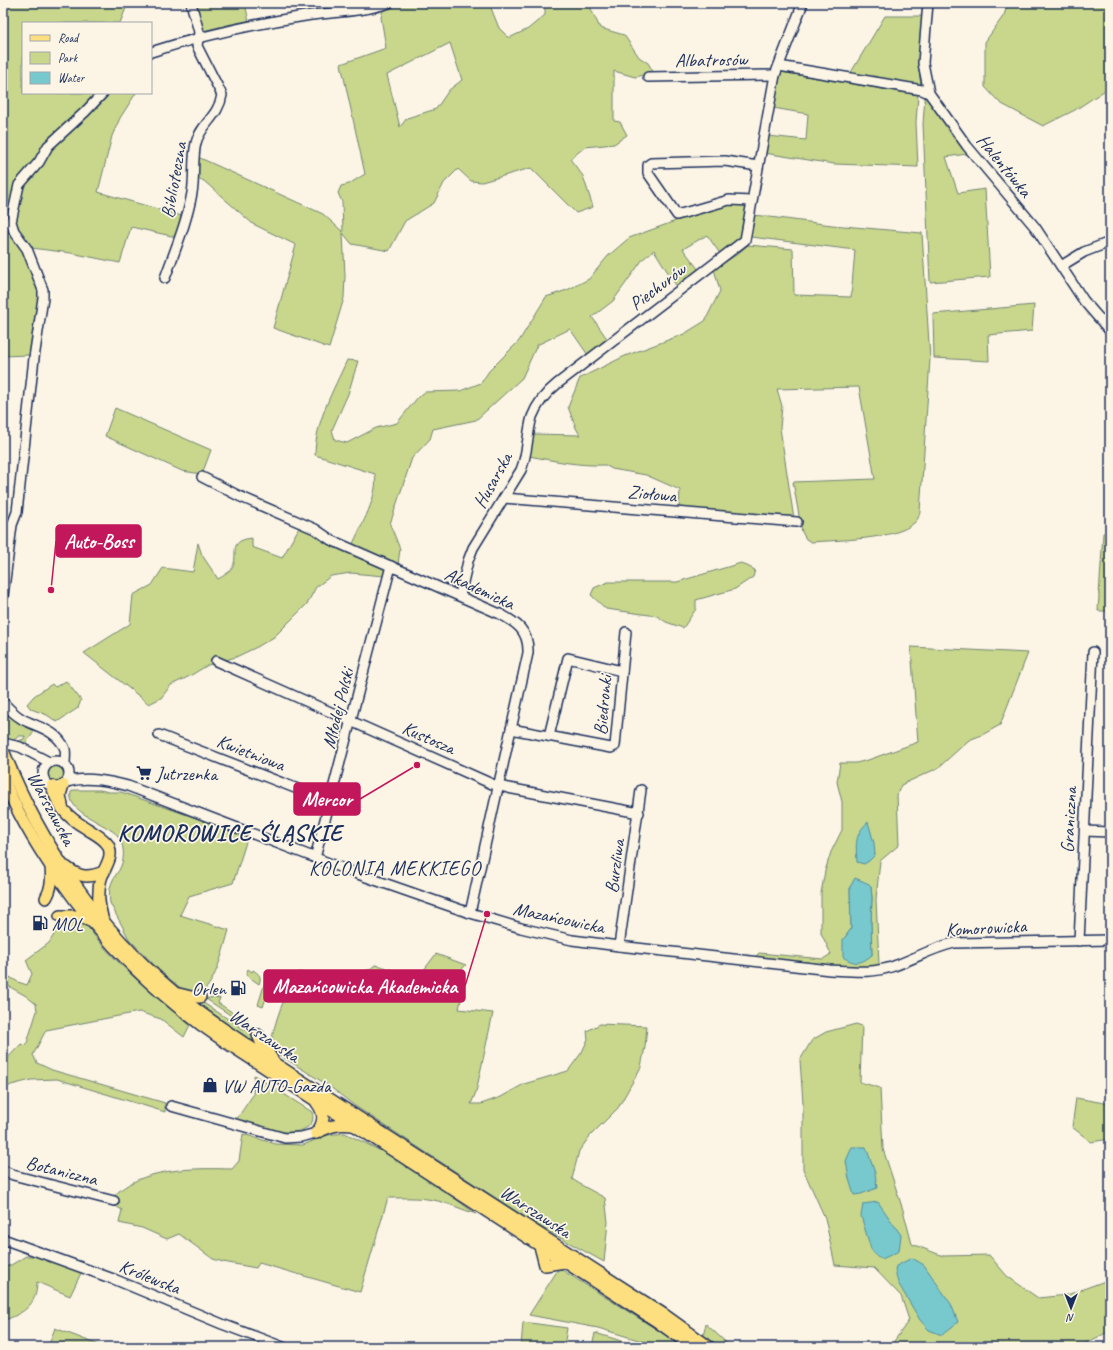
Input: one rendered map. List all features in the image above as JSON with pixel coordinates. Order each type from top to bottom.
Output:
[{"type":"main road","name":"Warszawska","points":[[5,755],[18,787],[71,894],[175,993],[215,1023],[274,1063],[663,1314],[709,1347]]},
{"type":"main road","name":"Warszawska","points":[[3,777],[23,819],[56,864]]},
{"type":"main road","points":[[60,784],[60,798],[64,811],[72,819],[99,836],[108,845],[110,855],[99,892],[98,920],[79,916],[60,916]]},
{"type":"main road","points":[[46,898],[50,892],[56,864],[83,876],[90,876],[104,872]]},
{"type":"main road","name":"Warszawska","points":[[98,920],[107,940],[143,978],[183,1012],[208,1030],[540,1246],[545,1265],[565,1262],[673,1332],[692,1347]]},
{"type":"main road","points":[[175,993],[191,998],[200,997]]},
{"type":"main road","points":[[258,1036],[274,1063]]},
{"type":"main road","points":[[314,1100],[321,1107],[324,1116],[322,1125],[316,1133]]},
{"type":"main road","points":[[316,1133],[336,1125],[345,1124],[354,1126]]},
{"type":"street","name":"Biblioteczna","points":[[165,278],[186,216],[192,191],[196,143],[203,128],[214,116],[221,102],[222,95],[197,46],[199,32],[191,3]]},
{"type":"street","points":[[152,52],[231,30],[305,16],[366,9],[389,3]]},
{"type":"street","name":"Piechurów","points":[[557,384],[745,240],[776,75],[802,3]]},
{"type":"street","name":"Halentówka","points":[[928,3],[923,62],[929,93],[967,146],[1035,227],[1084,301],[1110,331]]},
{"type":"street","points":[[779,66],[922,90],[929,93]]},
{"type":"street","name":"Albatrosów","points":[[648,77],[776,75]]},
{"type":"street","points":[[3,591],[12,525],[16,512],[34,358],[44,298],[43,290],[27,248],[14,231],[11,222],[14,201],[19,185],[39,162],[48,146],[102,94]]},
{"type":"street","points":[[752,201],[729,200],[677,215],[648,173],[648,165],[651,163],[725,161],[758,166]]},
{"type":"street","points":[[1062,266],[1084,252],[1110,242]]},
{"type":"street","name":"Husarska","points":[[460,595],[468,561],[473,548],[523,464],[531,422],[535,410],[546,395],[557,384]]},
{"type":"street","name":"Akademicka","points":[[202,477],[239,496],[316,529],[331,540],[460,595],[508,618],[516,624],[527,637],[528,653],[470,913]]},
{"type":"street","name":"Ziołowa","points":[[504,498],[798,522]]},
{"type":"street","name":"Młodej Polski","points":[[316,858],[391,566]]},
{"type":"street","name":"Biedronki","points":[[511,729],[611,748],[615,746],[626,632]]},
{"type":"street","name":"Graniczna","points":[[1079,941],[1093,652]]},
{"type":"street","points":[[549,736],[568,658],[622,671]]},
{"type":"street","name":"Kustosza","points":[[216,661],[450,766],[499,785],[639,813]]},
{"type":"street","points":[[3,702],[20,718],[46,730],[61,744],[65,750],[69,775],[60,784],[45,781],[43,773],[49,764],[59,756],[61,744]]},
{"type":"street","name":"Kwietniowa","points":[[159,735],[331,802]]},
{"type":"street","points":[[3,743],[20,747],[49,764],[61,761],[67,768]]},
{"type":"street","name":"Mazańcowicka","points":[[67,768],[98,780],[138,790],[316,858],[470,913],[546,934],[619,946],[830,970],[869,972]]},
{"type":"street","name":"Mazańcowicka","points":[[60,784],[75,780],[98,780]]},
{"type":"street","name":"Burzliwa","points":[[619,946],[639,813],[641,790]]},
{"type":"street","points":[[1085,831],[1110,832]]},
{"type":"street","name":"Komorowicka","points":[[869,972],[893,967],[935,948],[954,943],[1110,940]]},
{"type":"street","points":[[171,1106],[276,1136],[296,1138],[316,1133]]},
{"type":"street","name":"Botaniczna","points":[[3,1170],[13,1175],[114,1201]]},
{"type":"street","name":"Królewska","points":[[3,1239],[116,1280],[222,1324],[283,1347]]},
{"type":"green space","points":[[3,3],[128,3],[120,22],[22,22],[22,94],[135,94],[120,118],[112,136],[98,192],[182,216],[176,237],[131,227],[120,263],[71,253],[23,247],[39,290],[38,308],[30,355],[3,356]]},
{"type":"green space","points":[[195,3],[245,3],[249,22],[203,32]]},
{"type":"green space","points":[[401,3],[489,3],[499,28],[509,38],[528,29],[545,15],[545,3],[592,3],[591,9],[600,28],[624,35],[639,57],[648,63],[654,73],[635,77],[614,71],[614,121],[620,122],[627,135],[614,144],[585,147],[570,159],[583,176],[593,207],[576,213],[531,168],[482,182],[471,181],[458,169],[444,183],[434,203],[405,221],[389,251],[352,244],[343,233],[345,276],[344,298],[329,348],[273,328],[296,245],[253,224],[204,181],[197,178],[198,157],[323,214],[343,232],[342,202],[338,193],[341,186],[349,184],[365,174],[341,64],[386,48],[381,17],[383,10]],"holes":[[[450,43],[462,80],[449,90],[436,109],[407,118],[400,127],[387,75]]]},
{"type":"green space","points":[[1008,3],[1110,3],[1110,87],[1075,110],[1043,126],[1000,103],[985,87],[985,42],[1004,15]]},
{"type":"green space","points":[[885,16],[923,16],[918,64],[921,85],[850,74]]},
{"type":"green space","points":[[781,72],[918,95],[916,122],[918,167],[834,164],[764,153],[768,136],[806,140],[808,114],[773,108]]},
{"type":"green space","points":[[925,96],[929,97],[967,154],[946,157],[958,193],[985,189],[990,277],[930,282],[923,124]]},
{"type":"green space","points":[[722,204],[747,206],[742,239],[721,255],[707,235],[683,249],[699,270],[677,287],[654,250],[643,259],[613,301],[592,317],[608,340],[588,355],[570,329],[537,345],[522,378],[476,420],[433,429],[430,439],[412,458],[390,524],[400,549],[398,565],[352,546],[372,501],[376,483],[375,474],[315,455],[318,430],[326,406],[347,360],[358,361],[348,394],[332,430],[335,440],[347,443],[376,428],[397,423],[418,397],[425,392],[460,391],[481,383],[489,371],[519,341],[546,297],[567,290],[589,279],[608,256],[629,238]]},
{"type":"green space","points":[[754,215],[832,225],[922,233],[930,359],[920,512],[916,521],[905,529],[880,536],[850,540],[811,542],[806,539],[802,532],[793,482],[875,479],[859,387],[777,389],[782,406],[780,428],[794,519],[679,509],[680,490],[646,475],[612,469],[605,465],[576,464],[529,456],[533,434],[580,435],[568,407],[580,378],[625,356],[684,334],[705,321],[720,291],[714,269],[736,255],[748,245],[793,249],[794,295],[851,297],[855,250],[751,237]]},
{"type":"green space","points":[[1034,305],[1032,331],[988,335],[989,361],[934,358],[933,314]]},
{"type":"green space","points":[[115,408],[211,450],[202,474],[182,471],[105,436]]},
{"type":"green space","points":[[300,526],[385,568],[384,576],[351,573],[331,576],[316,587],[307,604],[274,637],[236,657],[208,665],[171,685],[161,698],[149,704],[84,653],[130,624],[133,595],[152,585],[163,568],[193,572],[198,543],[202,555],[218,579],[231,570],[235,559],[236,545],[239,542],[252,538],[252,547],[282,558]]},
{"type":"green space","points":[[1103,533],[1110,533],[1110,611],[1098,611]]},
{"type":"green space","points":[[741,563],[755,570],[753,577],[735,589],[696,600],[696,609],[683,628],[666,622],[657,616],[606,609],[591,595],[594,588],[608,582],[677,582]]},
{"type":"green space","points":[[911,647],[1028,653],[1000,725],[969,740],[938,768],[901,785],[897,795],[899,845],[880,861],[876,899],[879,964],[871,967],[856,968],[755,957],[759,953],[823,959],[831,954],[821,933],[821,893],[825,871],[831,852],[842,830],[842,802],[837,782],[840,763],[856,763],[868,760],[918,742]],"holes":[[[850,887],[871,887],[872,898],[872,955],[843,940],[851,929]]]},
{"type":"green space","points":[[66,681],[81,700],[78,708],[57,722],[47,715],[31,709],[27,704],[34,696],[52,684],[55,687]]},
{"type":"green space","points":[[3,708],[18,721],[26,726],[36,729],[26,743],[18,741],[24,739],[25,736],[19,736],[14,740],[5,739],[3,733]]},
{"type":"green space","points":[[53,766],[59,766],[64,771],[62,780],[59,782],[53,782],[48,777],[48,771]]},
{"type":"green space","points":[[74,790],[121,792],[248,836],[233,883],[189,896],[180,915],[229,930],[215,972],[207,987],[202,992],[190,996],[160,971],[129,939],[110,903],[109,898],[111,885],[123,859],[122,843],[113,831],[88,817],[75,806],[71,799],[71,792]]},
{"type":"green space","points":[[68,918],[83,920],[119,963],[190,1025],[184,1037],[161,1019],[139,1012],[46,1030],[33,1055],[37,1063],[52,1070],[165,1103],[165,1112],[57,1079],[31,1080],[11,1085],[3,1090],[3,1063],[21,1044],[26,1046],[37,1011],[36,1004],[26,996],[3,983],[3,973],[18,982],[27,985],[32,974],[26,960],[49,943],[61,923]]},
{"type":"green space","points":[[436,954],[466,965],[445,986],[461,1000],[459,1009],[493,1013],[476,1092],[471,1104],[481,1104],[501,1097],[524,1084],[568,1071],[582,1052],[588,1039],[587,1031],[600,1024],[647,1026],[641,1067],[618,1108],[590,1136],[579,1151],[572,1179],[605,1198],[608,1222],[604,1262],[537,1225],[355,1106],[329,1086],[270,1049],[280,1009],[299,972],[355,991],[362,971],[369,970],[375,965],[417,979]]},
{"type":"green space","points":[[248,969],[257,973],[260,979],[259,984],[246,975]]},
{"type":"green space","points":[[265,982],[269,982],[270,986],[263,1007],[258,1005]]},
{"type":"green space","points":[[213,997],[220,998],[218,1003],[244,1020],[246,1016],[251,1028],[206,999]]},
{"type":"green space","points":[[188,1000],[202,1002],[245,1030],[255,1037],[263,1049]]},
{"type":"green space","points":[[856,1024],[862,1026],[860,1082],[880,1088],[883,1149],[903,1210],[912,1244],[943,1256],[989,1255],[1007,1276],[1038,1298],[1067,1295],[1105,1281],[1108,1267],[1106,1250],[1110,1251],[1110,1331],[1078,1347],[890,1347],[909,1320],[901,1296],[874,1268],[835,1265],[825,1218],[803,1169],[803,1103],[800,1060],[812,1040],[826,1032]]},
{"type":"green space","points":[[254,1075],[312,1112],[312,1123],[299,1131],[281,1132],[236,1120],[253,1095]]},
{"type":"green space","points":[[1076,1098],[1110,1104],[1110,1139],[1091,1142],[1072,1127]]},
{"type":"green space","points":[[345,1133],[387,1154],[445,1191],[476,1214],[432,1200],[388,1198],[360,1292],[259,1263],[256,1268],[223,1262],[213,1259],[179,1234],[167,1239],[142,1228],[119,1223],[122,1210],[114,1205],[112,1198],[123,1188],[137,1180],[168,1172],[201,1169],[232,1169],[239,1161],[243,1134],[276,1144],[303,1145],[327,1135]]},
{"type":"green space","points":[[26,1256],[40,1256],[82,1271],[70,1296],[37,1282],[32,1303],[28,1308],[3,1321],[3,1267],[11,1265]]},
{"type":"green space","points":[[559,1268],[683,1347],[662,1347],[598,1328],[529,1315]]},
{"type":"green space","points":[[523,1322],[567,1328],[564,1347],[521,1347]]},
{"type":"green space","points":[[706,1324],[731,1347],[717,1347],[703,1336]]},
{"type":"green space","points":[[55,1328],[104,1347],[48,1347]]},
{"type":"green space","points":[[595,1333],[642,1347],[592,1347]]},
{"type":"water","points":[[868,822],[874,843],[875,855],[864,864],[857,862],[856,845],[860,831]]},
{"type":"water","points":[[855,878],[867,883],[871,887],[872,898],[872,955],[861,962],[851,961],[843,957],[843,940],[851,929],[850,887]]},
{"type":"water","points":[[852,1147],[866,1147],[875,1173],[877,1188],[854,1195],[849,1179],[846,1161]]},
{"type":"water","points":[[878,1202],[901,1235],[899,1251],[882,1259],[877,1257],[871,1249],[861,1216],[863,1204]]},
{"type":"water","points":[[912,1258],[924,1265],[951,1304],[958,1322],[942,1335],[929,1330],[920,1320],[898,1283],[895,1271],[896,1266]]},
{"type":"place","name":"Auto-Boss","points":[[51,590]]},
{"type":"place","name":"Mercor","points":[[417,765]]},
{"type":"place","name":"Jutrzenka","points":[[144,773]]},
{"type":"place","name":"Mazańcowicka Akademicka","points":[[487,914]]},
{"type":"place","name":"MOL","points":[[40,923]]},
{"type":"place","name":"Orlen","points":[[238,988]]},
{"type":"place","name":"VW AUTO-Gazda","points":[[210,1085]]},
{"type":"district","name":"KOMOROWICE ŚLĄSKIE","points":[[230,833]]},
{"type":"district","name":"KOLONIA MEKKIEGO","points":[[395,868]]}]
